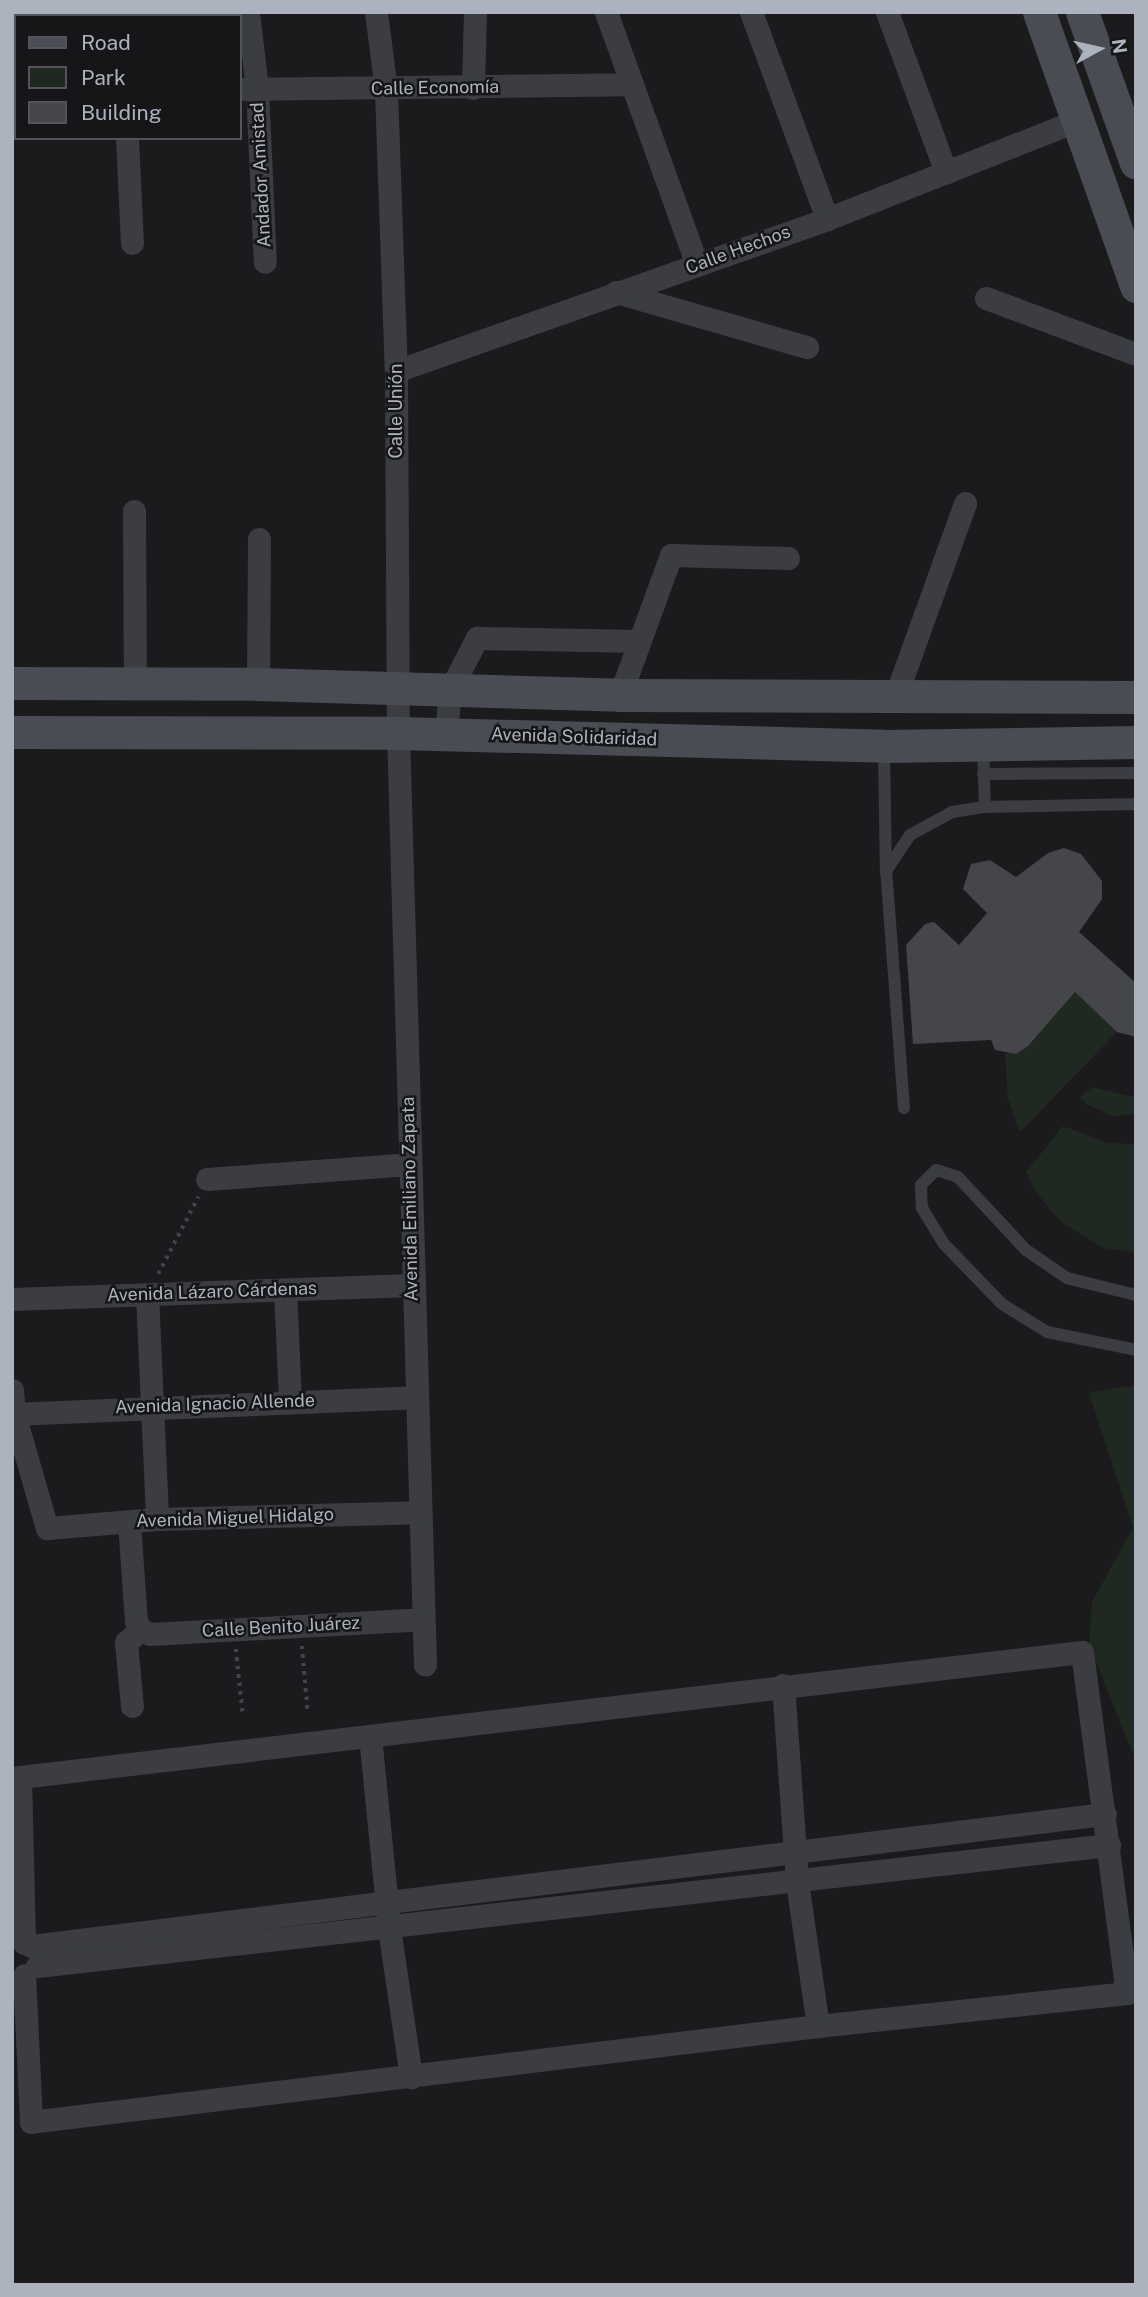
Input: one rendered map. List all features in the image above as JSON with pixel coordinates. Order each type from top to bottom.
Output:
[{"type":"main road","points":[[1039,12],[1078,120],[1127,231],[1136,286]]},
{"type":"main road","points":[[1082,12],[1135,159]]},
{"type":"main road","points":[[12,683],[258,684],[620,695],[1136,697]]},
{"type":"main road","points":[[839,695],[839,744]]},
{"type":"main road","name":"Avenida Solidaridad","points":[[12,732],[398,733],[839,744],[884,746],[983,759],[1136,742]]},
{"type":"street","name":"Andador Amistad","points":[[248,12],[248,89],[265,262]]},
{"type":"street","name":"Calle Unión","points":[[376,12],[386,90],[396,371],[398,733]]},
{"type":"street","points":[[472,88],[475,12]]},
{"type":"street","points":[[606,12],[697,265]]},
{"type":"street","points":[[751,12],[827,219]]},
{"type":"street","points":[[887,12],[946,172]]},
{"type":"street","name":"Calle Economía","points":[[248,89],[386,90],[630,84]]},
{"type":"street","name":"Calle Hechos","points":[[396,371],[827,219],[1078,120]]},
{"type":"street","points":[[127,140],[132,243]]},
{"type":"street","points":[[616,292],[807,347]]},
{"type":"street","points":[[986,298],[1136,354]]},
{"type":"street","points":[[896,695],[965,503]]},
{"type":"street","points":[[134,511],[135,684]]},
{"type":"street","points":[[258,684],[259,539]]},
{"type":"street","points":[[620,695],[671,555],[788,558]]},
{"type":"street","points":[[446,734],[450,690],[477,638],[639,641]]},
{"type":"street","name":"Avenida Emiliano Zapata","points":[[398,733],[425,1665]]},
{"type":"street","points":[[207,1179],[409,1164]]},
{"type":"street","name":"Avenida Lázaro Cárdenas","points":[[12,1299],[412,1285]]},
{"type":"street","points":[[285,1290],[290,1401]]},
{"type":"street","points":[[147,1295],[157,1519]]},
{"type":"street","points":[[12,1390],[14,1415]]},
{"type":"street","name":"Avenida Ignacio Allende","points":[[14,1415],[152,1405],[416,1397]]},
{"type":"street","name":"Avenida Miguel Hidalgo","points":[[14,1415],[43,1524],[52,1530],[157,1519],[419,1512]]},
{"type":"street","points":[[129,1522],[136,1621],[141,1630],[126,1642],[132,1706]]},
{"type":"street","name":"Calle Benito Juárez","points":[[141,1630],[150,1634],[423,1619]]},
{"type":"street","points":[[1082,1651],[1127,1993],[818,2025],[31,2122],[16,1778],[370,1736],[1082,1651]]},
{"type":"street","points":[[783,1685],[797,1882],[818,2025]]},
{"type":"street","points":[[370,1736],[389,1928],[411,2077]]},
{"type":"street","points":[[23,1958],[387,1903],[1105,1814]]},
{"type":"street","points":[[23,1958],[389,1928],[1109,1845]]},
{"type":"lane","points":[[884,746],[886,871],[904,1108]]},
{"type":"lane","points":[[985,807],[983,759],[1136,773]]},
{"type":"lane","points":[[886,871],[910,835],[927,822],[952,812],[985,807],[1136,804]]},
{"type":"lane","points":[[1136,1295],[1067,1278],[1026,1250],[958,1177],[936,1170],[921,1185],[922,1208],[944,1244],[1002,1304],[1046,1332],[1136,1350]]},
{"type":"path","points":[[147,1295],[207,1179]]},
{"type":"path","points":[[300,1626],[308,1712]]},
{"type":"path","points":[[235,1630],[243,1714]]},
{"type":"green space","points":[[1075,992],[1117,1032],[1020,1132],[1008,1099],[1005,1054],[1028,1046]]},
{"type":"green space","points":[[1092,1087],[1134,1097],[1136,1114],[1112,1116],[1088,1105],[1080,1098]]},
{"type":"green space","points":[[1063,1126],[1107,1143],[1134,1144],[1136,1252],[1103,1248],[1060,1221],[1035,1191],[1026,1172]]},
{"type":"green space","points":[[1136,1385],[1136,1761],[1089,1644],[1092,1602],[1133,1528],[1089,1393]]},
{"type":"building","points":[[1064,848],[1081,854],[1102,881],[1102,899],[1079,932],[1136,983],[1136,1037],[1117,1032],[1075,992],[1028,1046],[1016,1054],[995,1050],[991,1040],[913,1044],[906,945],[925,924],[934,922],[959,945],[987,913],[963,889],[971,864],[990,860],[1016,877],[1048,853]]}]
